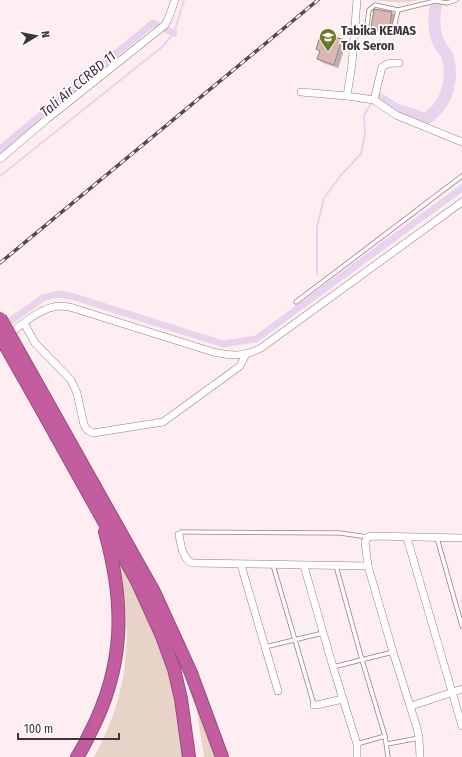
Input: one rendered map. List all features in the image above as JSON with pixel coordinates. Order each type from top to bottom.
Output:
[{"type":"highway","points":[[0,318],[41,401]]},
{"type":"highway","points":[[0,336],[41,401],[105,514],[144,577],[169,637],[187,699],[195,757]]},
{"type":"highway","points":[[77,757],[99,716],[114,674],[117,653],[119,622],[116,582],[105,514]]},
{"type":"highway","points":[[105,514],[162,636],[174,669],[181,699],[189,757]]},
{"type":"highway","points":[[105,514],[154,592],[191,673],[222,757]]},
{"type":"street","points":[[0,159],[47,119],[165,25],[174,0]]},
{"type":"street","points":[[347,96],[352,64],[357,0]]},
{"type":"street","points":[[374,100],[382,68],[390,63],[399,63]]},
{"type":"street","points":[[301,92],[374,100],[396,115],[462,142]]},
{"type":"street","points":[[0,341],[24,323],[48,309],[60,306],[73,308],[213,352],[233,355],[246,354],[261,348],[462,202]]},
{"type":"street","points":[[24,323],[35,343],[71,380],[77,393],[84,425],[87,430],[93,433],[102,433],[163,422],[240,366],[246,354]]},
{"type":"street","points":[[179,536],[184,556],[188,562],[192,564],[368,566]]},
{"type":"street","points":[[420,757],[419,738],[411,706],[393,652],[368,566],[364,542],[368,537],[372,536],[407,538],[462,538]]},
{"type":"street","points":[[407,538],[462,726]]},
{"type":"street","points":[[241,565],[278,691]]},
{"type":"street","points":[[304,566],[356,744],[358,757]]},
{"type":"street","points":[[411,706],[462,689]]},
{"type":"street","points":[[314,704],[317,705],[343,699]]},
{"type":"lane","points":[[355,26],[367,25],[369,10],[375,5],[398,10],[435,1],[450,3],[456,0]]},
{"type":"lane","points":[[393,32],[398,10]]},
{"type":"lane","points":[[296,302],[462,176]]},
{"type":"lane","points":[[179,536],[181,532],[190,532],[340,533],[368,537]]},
{"type":"lane","points":[[437,538],[462,626]]},
{"type":"lane","points":[[273,565],[314,704]]},
{"type":"lane","points":[[336,566],[385,736],[388,757]]},
{"type":"lane","points":[[265,647],[324,633]]},
{"type":"lane","points":[[333,667],[393,652]]},
{"type":"lane","points":[[356,744],[385,736]]},
{"type":"lane","points":[[387,744],[419,738]]},
{"type":"shaded area","points":[[373,0],[420,0],[391,2]]},
{"type":"shaded area","points":[[118,556],[158,638],[175,699],[183,757],[94,757],[115,708],[122,684],[126,659],[126,609]]},
{"type":"shaded area","points":[[194,692],[217,757],[204,757]]},
{"type":"building","points":[[374,9],[392,12],[389,31],[371,28]]},
{"type":"building","points":[[321,34],[342,39],[334,65],[317,59],[320,51],[316,49]]},
{"type":"waterway","points":[[0,176],[162,47],[174,33],[184,0]]},
{"type":"waterway","points":[[378,98],[395,109],[425,119],[438,108],[443,100],[449,84],[450,66],[447,55],[438,42],[435,29],[434,20],[437,0]]},
{"type":"waterway","name":"Tali Air CCRBD 11","points":[[0,149],[153,23],[157,25]]},
{"type":"waterway","points":[[163,28],[174,33]]},
{"type":"waterway","points":[[317,274],[317,227],[324,198],[341,175],[361,154],[365,134],[364,115],[371,104]]},
{"type":"waterway","points":[[2,327],[43,298],[57,294],[71,296],[223,344],[256,339],[462,188]]},
{"type":"railway","points":[[0,263],[318,0]]},
{"type":"place","name":"Tabika KEMAS Tok Seron","points":[[328,52]]}]
